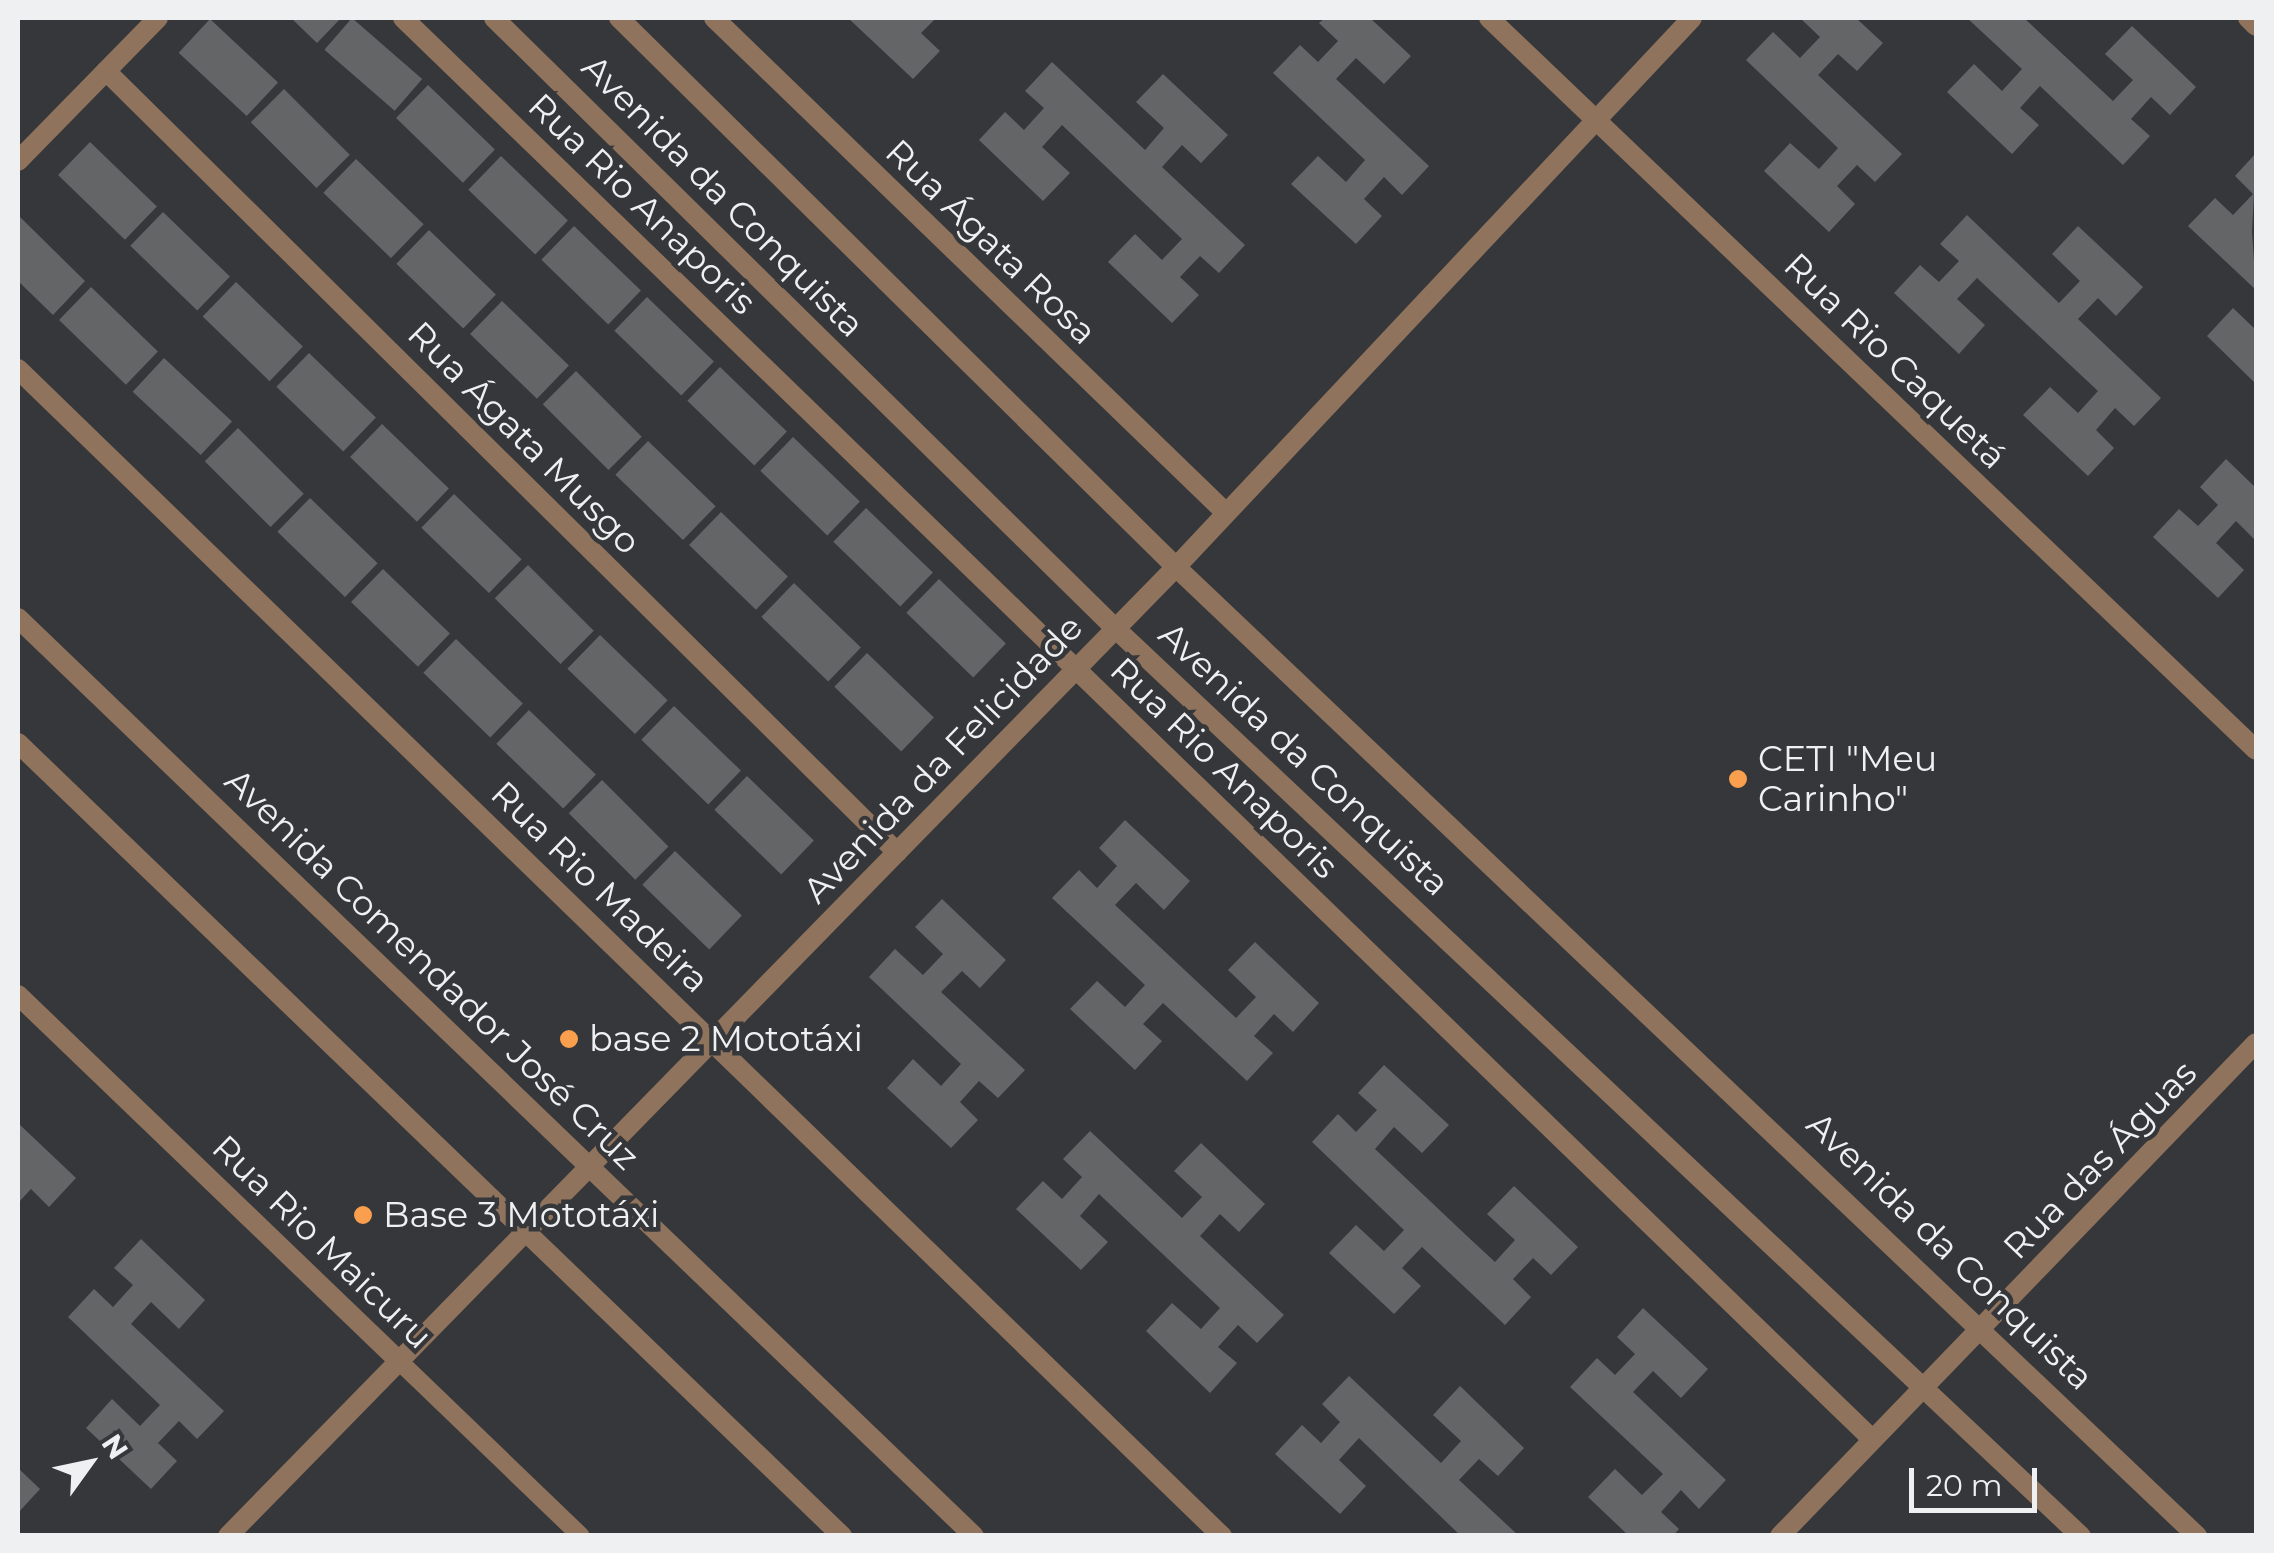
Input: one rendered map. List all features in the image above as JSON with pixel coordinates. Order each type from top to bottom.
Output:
[{"type":"street","points":[[18,160],[158,18]]},
{"type":"street","name":"Rua Rio Anaporis","points":[[403,18],[1872,1439]]},
{"type":"street","name":"Avenida da Conquista","points":[[494,18],[1116,629],[1925,1384],[2081,1536]]},
{"type":"street","name":"Avenida da Conquista","points":[[619,18],[1176,567],[1986,1326],[2197,1536]]},
{"type":"street","name":"Rua Ágata Rosa","points":[[714,18],[1225,512]]},
{"type":"street","name":"Rua Rio Caquetá","points":[[1489,18],[2256,750]]},
{"type":"street","name":"Avenida da Felicidade","points":[[228,1536],[525,1237],[1176,567],[1692,18]]},
{"type":"street","points":[[2248,18],[2256,26]]},
{"type":"street","name":"Rua Ágata Musgo","points":[[106,71],[897,852]]},
{"type":"street","name":"Rua Rio Madeira","points":[[18,369],[1222,1536]]},
{"type":"street","name":"Avenida Comendador José Cruz","points":[[18,618],[974,1536]]},
{"type":"street","points":[[18,743],[525,1237],[842,1536]]},
{"type":"street","name":"Rua Rio Maicuru","points":[[18,995],[398,1361]]},
{"type":"street","name":"Rua das Águas","points":[[1780,1536],[2256,1043]]},
{"type":"lane","name":"Rua Rio Maicuru","points":[[398,1361],[581,1536]]},
{"type":"building","points":[[291,18],[341,18],[317,43]]},
{"type":"building","points":[[352,18],[422,79],[395,111],[324,50]]},
{"type":"building","points":[[848,18],[936,18],[921,33],[940,51],[913,79]]},
{"type":"building","points":[[1325,18],[1370,18],[1411,56],[1384,84],[1356,58],[1336,79],[1429,166],[1402,195],[1384,177],[1364,199],[1382,216],[1356,244],[1291,184],[1318,156],[1346,182],[1365,160],[1273,73],[1300,45],[1318,62],[1338,41],[1319,23]]},
{"type":"building","points":[[1800,18],[1856,18],[1883,43],[1857,71],[1838,54],[1818,75],[1902,154],[1875,182],[1857,165],[1837,186],[1855,204],[1829,232],[1764,171],[1790,143],[1819,169],[1838,148],[1746,60],[1773,32],[1800,58],[1820,37]]},
{"type":"building","points":[[1967,18],[2024,18],[2113,101],[2133,80],[2105,54],[2132,26],[2196,87],[2170,115],[2151,97],[2131,119],[2150,136],[2123,165],[2040,86],[2020,108],[2039,125],[2012,154],[1947,92],[1974,64],[2002,91],[2022,69]]},
{"type":"building","points":[[210,19],[278,82],[247,116],[179,53]]},
{"type":"building","points":[[1052,62],[1145,150],[1164,128],[1136,102],[1163,74],[1228,135],[1201,163],[1182,145],[1162,167],[1245,245],[1219,273],[1200,256],[1180,277],[1199,295],[1172,323],[1108,262],[1135,234],[1162,260],[1182,239],[1062,125],[1042,147],[1070,173],[1043,201],[979,140],[1005,112],[1024,130],[1044,108],[1025,91]]},
{"type":"building","points":[[428,85],[495,150],[463,183],[396,118]]},
{"type":"building","points":[[284,89],[350,155],[317,188],[251,122]]},
{"type":"building","points":[[90,142],[157,207],[125,240],[58,175]]},
{"type":"building","points":[[2256,153],[2252,232],[2256,290],[2188,226],[2215,198],[2233,215],[2253,194],[2235,176]]},
{"type":"building","points":[[501,156],[568,221],[535,254],[468,190]]},
{"type":"building","points":[[356,159],[424,224],[391,258],[323,193]]},
{"type":"building","points":[[163,212],[230,277],[197,310],[130,246]]},
{"type":"building","points":[[18,215],[85,281],[53,315],[18,281]]},
{"type":"building","points":[[1967,215],[2059,303],[2080,281],[2052,254],[2078,226],[2143,287],[2116,316],[2098,298],[2078,319],[2161,398],[2134,426],[2115,408],[2096,430],[2114,448],[2088,476],[2023,415],[2050,387],[2078,413],[2098,391],[1977,278],[1957,299],[1985,325],[1959,354],[1894,293],[1920,265],[1939,282],[1959,261],[1940,244]]},
{"type":"building","points":[[574,226],[641,291],[608,324],[541,260]]},
{"type":"building","points":[[429,230],[496,295],[463,328],[396,264]]},
{"type":"building","points":[[236,282],[303,347],[270,381],[203,317]]},
{"type":"building","points":[[91,287],[158,352],[126,385],[59,320]]},
{"type":"building","points":[[647,297],[714,362],[681,395],[614,331]]},
{"type":"building","points":[[502,301],[569,366],[537,399],[470,334]]},
{"type":"building","points":[[2233,308],[2256,330],[2256,384],[2207,336]]},
{"type":"building","points":[[309,353],[376,418],[343,451],[276,387]]},
{"type":"building","points":[[164,358],[232,421],[201,455],[133,392]]},
{"type":"building","points":[[720,367],[787,432],[754,465],[687,401]]},
{"type":"building","points":[[576,371],[642,437],[609,470],[543,404]]},
{"type":"building","points":[[382,424],[449,489],[417,522],[350,457]]},
{"type":"building","points":[[238,428],[304,494],[271,527],[205,461]]},
{"type":"building","points":[[793,437],[860,502],[827,535],[760,471]]},
{"type":"building","points":[[648,441],[716,506],[683,540],[615,475]]},
{"type":"building","points":[[2226,459],[2256,488],[2256,541],[2236,521],[2216,543],[2244,570],[2218,598],[2153,537],[2179,509],[2198,526],[2218,505],[2200,487]]},
{"type":"building","points":[[454,494],[522,559],[489,593],[421,528]]},
{"type":"building","points":[[310,498],[378,563],[345,597],[277,532]]},
{"type":"building","points":[[866,508],[933,573],[900,606],[833,542]]},
{"type":"building","points":[[721,512],[788,577],[756,610],[689,545]]},
{"type":"building","points":[[528,565],[594,631],[561,664],[495,598]]},
{"type":"building","points":[[383,569],[450,634],[418,667],[351,602]]},
{"type":"building","points":[[939,579],[1006,644],[973,677],[906,613]]},
{"type":"building","points":[[794,583],[861,648],[828,681],[761,617]]},
{"type":"building","points":[[600,635],[668,700],[635,734],[567,669]]},
{"type":"building","points":[[456,639],[523,704],[490,737],[423,673]]},
{"type":"building","points":[[867,653],[934,718],[901,751],[834,687]]},
{"type":"building","points":[[674,706],[741,771],[708,804],[641,740]]},
{"type":"building","points":[[529,710],[596,775],[563,808],[496,744]]},
{"type":"building","points":[[747,776],[814,841],[781,874],[714,810]]},
{"type":"building","points":[[602,780],[668,846],[635,880],[569,813]]},
{"type":"building","points":[[1125,820],[1190,881],[1164,910],[1136,883],[1115,905],[1236,1018],[1256,997],[1228,970],[1255,942],[1319,1003],[1293,1032],[1274,1014],[1254,1036],[1273,1053],[1247,1081],[1163,1003],[1143,1024],[1162,1041],[1135,1070],[1070,1009],[1097,981],[1125,1007],[1145,985],[1052,898],[1079,870],[1097,888],[1117,866],[1099,848]]},
{"type":"building","points":[[675,851],[742,916],[709,949],[642,885]]},
{"type":"building","points":[[942,899],[1006,960],[980,988],[962,971],[941,992],[1025,1070],[998,1098],[979,1081],[960,1102],[978,1120],[951,1148],[887,1088],[913,1059],[941,1086],[961,1064],[869,977],[895,949],[923,975],[943,954],[915,927]]},
{"type":"building","points":[[1384,1065],[1449,1125],[1422,1153],[1394,1127],[1375,1149],[1467,1236],[1495,1262],[1515,1240],[1487,1214],[1514,1186],[1578,1247],[1551,1275],[1533,1258],[1513,1279],[1531,1297],[1505,1325],[1422,1247],[1402,1268],[1421,1286],[1394,1314],[1329,1253],[1356,1225],[1384,1251],[1404,1230],[1312,1142],[1338,1114],[1356,1132],[1377,1110],[1358,1093]]},
{"type":"building","points":[[18,1123],[76,1178],[49,1207],[31,1189],[18,1203]]},
{"type":"building","points":[[1090,1131],[1182,1218],[1202,1197],[1174,1171],[1201,1143],[1265,1204],[1239,1232],[1220,1214],[1200,1236],[1284,1315],[1257,1343],[1238,1325],[1218,1347],[1237,1363],[1210,1393],[1146,1331],[1172,1303],[1201,1329],[1220,1308],[1099,1194],[1080,1216],[1108,1242],[1081,1270],[1016,1209],[1043,1181],[1062,1199],[1082,1177],[1063,1159]]},
{"type":"building","points":[[141,1239],[205,1300],[179,1329],[151,1302],[131,1324],[224,1411],[197,1439],[179,1421],[158,1443],[177,1461],[151,1489],[86,1428],[112,1399],[140,1426],[160,1405],[68,1317],[94,1289],[113,1307],[133,1285],[114,1268]]},
{"type":"building","points":[[1643,1308],[1708,1369],[1681,1398],[1653,1371],[1633,1392],[1726,1480],[1699,1509],[1681,1490],[1661,1512],[1679,1529],[1673,1536],[1629,1536],[1588,1497],[1615,1469],[1642,1495],[1663,1474],[1570,1387],[1597,1358],[1615,1375],[1635,1354],[1617,1337]]},
{"type":"building","points":[[1349,1376],[1441,1463],[1461,1441],[1433,1415],[1460,1386],[1524,1448],[1498,1476],[1479,1459],[1459,1480],[1519,1536],[1461,1536],[1359,1438],[1339,1460],[1366,1486],[1340,1514],[1275,1454],[1302,1425],[1321,1443],[1340,1422],[1322,1404]]},
{"type":"building","points":[[18,1468],[40,1489],[18,1513]]},
{"type":"place","name":"CETI \"Meu Carinho\"","points":[[1738,779]]},
{"type":"place","name":"base 2 Mototáxi","points":[[569,1039]]},
{"type":"place","name":"Base 3 Mototáxi","points":[[363,1215]]}]
